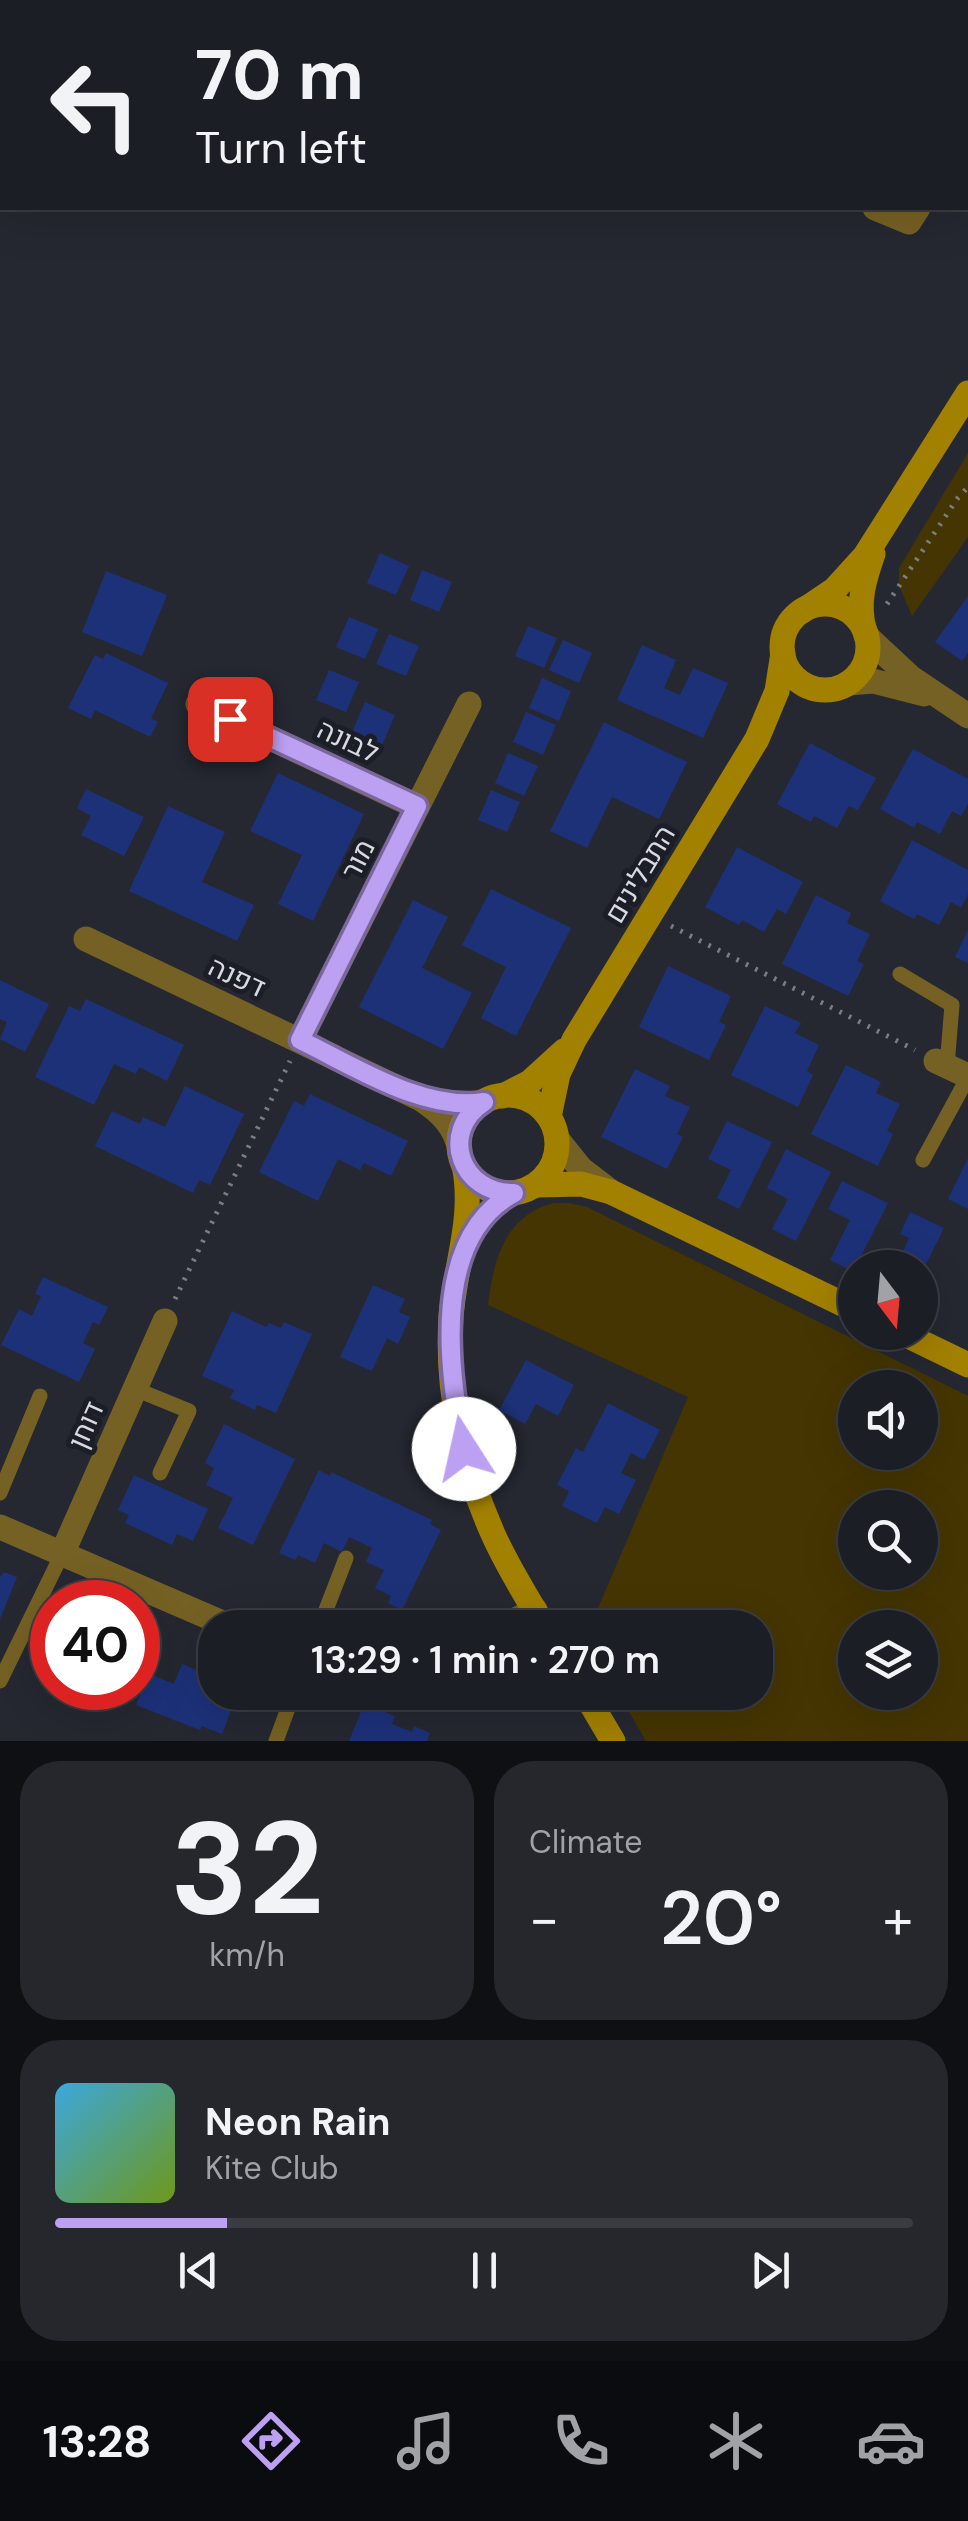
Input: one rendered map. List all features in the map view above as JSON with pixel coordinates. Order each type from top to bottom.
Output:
[{"type":"street","points":[[880,210],[909,222],[917,210]]},
{"type":"street","points":[[943,699],[873,681],[816,689],[790,672],[782,652],[783,639],[801,612],[826,597],[866,556],[968,393]]},
{"type":"street","points":[[840,686],[865,662],[868,649],[860,614],[861,594],[884,526]]},
{"type":"street","points":[[801,612],[820,605],[851,614],[895,664],[968,716]]},
{"type":"street","name":"התבלינים","points":[[553,1128],[558,1074],[574,1040],[756,739],[780,683],[782,652]]},
{"type":"street","name":"התבלינים","points":[[756,739],[797,702],[840,686]]},
{"type":"street","name":"לבונה","points":[[198,704],[417,806]]},
{"type":"street","name":"מור","points":[[300,1040],[469,704]]},
{"type":"street","name":"דפנה","points":[[86,938],[416,1096],[446,1120],[457,1136],[462,1158]]},
{"type":"street","name":"התבלינים","points":[[493,1099],[524,1086],[574,1040]]},
{"type":"street","name":"דפנה","points":[[416,1096],[460,1105],[493,1099]]},
{"type":"street","points":[[535,1610],[482,1508],[458,1417],[450,1351],[451,1317],[469,1196],[462,1158],[462,1128],[470,1114],[493,1099],[526,1098],[538,1106],[581,1169],[611,1192],[838,1302]]},
{"type":"street","points":[[463,1252],[486,1212],[552,1168],[556,1154],[553,1128]]},
{"type":"street","points":[[462,1158],[473,1178],[498,1192],[574,1184],[611,1192]]},
{"type":"street","name":"דוחן","points":[[62,1554],[165,1320]]},
{"type":"street","points":[[936,1350],[968,1366]]},
{"type":"street","points":[[0,1527],[198,1613]]},
{"type":"street","points":[[595,1710],[613,1741]]},
{"type":"lane","points":[[900,974],[952,1005],[955,1070],[924,1160]]},
{"type":"lane","points":[[134,1389],[189,1411],[160,1473]]},
{"type":"lane","points":[[0,1493],[40,1396]]},
{"type":"lane","points":[[0,1681],[62,1554]]},
{"type":"lane","points":[[326,1610],[346,1558]]},
{"type":"lane","points":[[276,1741],[287,1710]]},
{"type":"path","points":[[865,632],[968,487]]},
{"type":"path","points":[[957,498],[968,505]]},
{"type":"path","points":[[650,915],[955,1070]]},
{"type":"path","points":[[165,1320],[300,1040]]},
{"type":"shaded area","points":[[968,453],[968,537],[912,616],[899,585],[899,568]]},
{"type":"shaded area","points":[[553,1203],[587,1207],[838,1332],[838,1350],[875,1350],[916,1370],[838,1370],[838,1470],[938,1470],[938,1381],[968,1396],[968,1741],[646,1741],[628,1710],[773,1710],[773,1610],[597,1610],[688,1397],[488,1305],[498,1256],[512,1229],[523,1218]]},
{"type":"building","points":[[380,553],[409,566],[396,595],[367,583]]},
{"type":"building","points":[[422,570],[452,582],[439,612],[410,600]]},
{"type":"building","points":[[106,571],[167,595],[142,656],[82,632]]},
{"type":"building","points":[[968,596],[968,653],[962,661],[935,642]]},
{"type":"building","points":[[349,617],[378,629],[365,659],[336,647]]},
{"type":"building","points":[[528,626],[557,638],[544,668],[515,656]]},
{"type":"building","points":[[389,634],[419,646],[406,676],[376,664]]},
{"type":"building","points":[[563,640],[592,653],[579,683],[549,670]]},
{"type":"building","points":[[642,645],[676,660],[664,688],[680,695],[693,668],[728,683],[703,738],[617,700]]},
{"type":"building","points":[[106,653],[168,683],[151,718],[158,722],[150,737],[95,710],[91,719],[68,708],[95,655],[103,659]]},
{"type":"building","points":[[329,670],[359,682],[346,712],[316,700]]},
{"type":"building","points":[[542,678],[571,691],[559,721],[529,708]]},
{"type":"building","points":[[365,702],[395,715],[382,745],[352,732]]},
{"type":"building","points":[[526,712],[556,725],[543,755],[513,742]]},
{"type":"building","points":[[604,722],[687,762],[659,819],[612,797],[587,848],[550,831]]},
{"type":"building","points":[[810,743],[876,778],[858,810],[849,806],[837,828],[814,816],[811,822],[777,804]]},
{"type":"building","points":[[913,749],[968,779],[968,804],[961,816],[952,811],[940,834],[917,822],[914,828],[880,809]]},
{"type":"building","points":[[508,753],[538,766],[524,796],[495,783]]},
{"type":"building","points":[[278,773],[364,814],[313,921],[278,904],[302,855],[250,831]]},
{"type":"building","points":[[86,789],[144,817],[124,856],[81,835],[91,816],[77,808]]},
{"type":"building","points":[[491,790],[520,802],[507,832],[478,820]]},
{"type":"building","points":[[168,806],[225,832],[202,882],[254,905],[237,941],[129,891]]},
{"type":"building","points":[[912,840],[968,870],[968,894],[961,908],[951,902],[939,925],[917,914],[914,919],[880,901]]},
{"type":"building","points":[[737,847],[803,882],[786,914],[777,909],[764,932],[742,920],[739,925],[705,907]]},
{"type":"building","points":[[491,889],[571,928],[516,1036],[481,1018],[506,967],[462,945]]},
{"type":"building","points":[[816,895],[851,913],[847,923],[870,934],[857,961],[864,964],[848,996],[782,964]]},
{"type":"building","points":[[413,900],[448,917],[422,968],[472,993],[443,1049],[359,1007]]},
{"type":"building","points":[[968,930],[968,963],[955,957]]},
{"type":"building","points":[[668,966],[731,996],[719,1022],[726,1025],[709,1060],[639,1027]]},
{"type":"building","points":[[0,980],[49,1004],[25,1052],[0,1039],[7,1022],[0,1019]]},
{"type":"building","points":[[86,999],[184,1045],[167,1081],[139,1067],[136,1074],[114,1064],[94,1105],[35,1077],[69,1006],[80,1011]]},
{"type":"building","points":[[765,1006],[801,1023],[795,1033],[819,1045],[807,1071],[813,1075],[798,1107],[731,1075]]},
{"type":"building","points":[[846,1065],[881,1082],[876,1093],[900,1104],[887,1131],[893,1134],[878,1166],[811,1134]]},
{"type":"building","points":[[635,1069],[670,1086],[665,1096],[690,1107],[677,1134],[683,1137],[667,1169],[601,1137]]},
{"type":"building","points":[[185,1086],[244,1114],[210,1185],[199,1180],[193,1193],[95,1146],[112,1111],[140,1124],[143,1117],[165,1127]]},
{"type":"building","points":[[310,1094],[408,1141],[391,1176],[364,1163],[360,1170],[338,1159],[318,1201],[259,1172],[294,1101],[304,1106]]},
{"type":"building","points":[[727,1121],[772,1142],[739,1209],[717,1198],[731,1170],[708,1159]]},
{"type":"building","points":[[786,1149],[831,1172],[796,1241],[772,1229],[788,1199],[767,1188]]},
{"type":"building","points":[[968,1158],[968,1209],[948,1199]]},
{"type":"building","points":[[842,1181],[888,1203],[864,1250],[838,1250],[838,1264],[830,1260],[850,1220],[828,1209]]},
{"type":"building","points":[[910,1212],[944,1228],[933,1250],[903,1250],[909,1238],[900,1234]]},
{"type":"building","points":[[43,1277],[108,1307],[99,1325],[93,1322],[83,1343],[95,1349],[79,1382],[1,1345],[19,1309],[32,1316],[41,1296],[35,1294]]},
{"type":"building","points":[[373,1285],[405,1299],[399,1312],[410,1317],[398,1344],[387,1338],[372,1371],[340,1357]]},
{"type":"building","points":[[232,1311],[266,1327],[269,1323],[281,1328],[284,1322],[312,1334],[276,1413],[257,1405],[255,1410],[230,1398],[234,1390],[202,1376]]},
{"type":"building","points":[[526,1360],[574,1385],[558,1416],[536,1404],[525,1424],[499,1410]]},
{"type":"building","points":[[608,1403],[660,1430],[644,1460],[631,1453],[621,1473],[636,1480],[619,1514],[605,1507],[597,1523],[562,1506],[569,1491],[557,1485],[576,1448],[583,1452]]},
{"type":"building","points":[[224,1424],[295,1459],[253,1545],[218,1528],[233,1498],[206,1485],[214,1468],[205,1463]]},
{"type":"building","points":[[319,1470],[330,1476],[331,1472],[432,1520],[430,1524],[441,1530],[402,1610],[388,1603],[391,1596],[375,1588],[384,1570],[366,1562],[372,1548],[349,1537],[342,1552],[324,1543],[315,1563],[298,1555],[295,1560],[279,1553]]},
{"type":"building","points":[[134,1475],[208,1509],[193,1541],[177,1534],[172,1545],[125,1523],[129,1515],[118,1510]]},
{"type":"building","points":[[4,1572],[17,1577],[0,1619],[0,1577]]},
{"type":"building","points":[[182,1664],[198,1670],[198,1710],[231,1710],[222,1734],[202,1726],[200,1730],[149,1710],[160,1710],[160,1678],[174,1684]]},
{"type":"building","points":[[362,1710],[380,1710],[395,1716],[392,1724],[412,1732],[414,1726],[430,1733],[427,1741],[349,1741]]},
{"type":"route","points":[[230,719],[417,806],[300,1040],[416,1096],[460,1105],[484,1102],[462,1128],[461,1158],[478,1183],[514,1193],[492,1207],[478,1225],[463,1252],[456,1284],[450,1351],[464,1449]]}]
